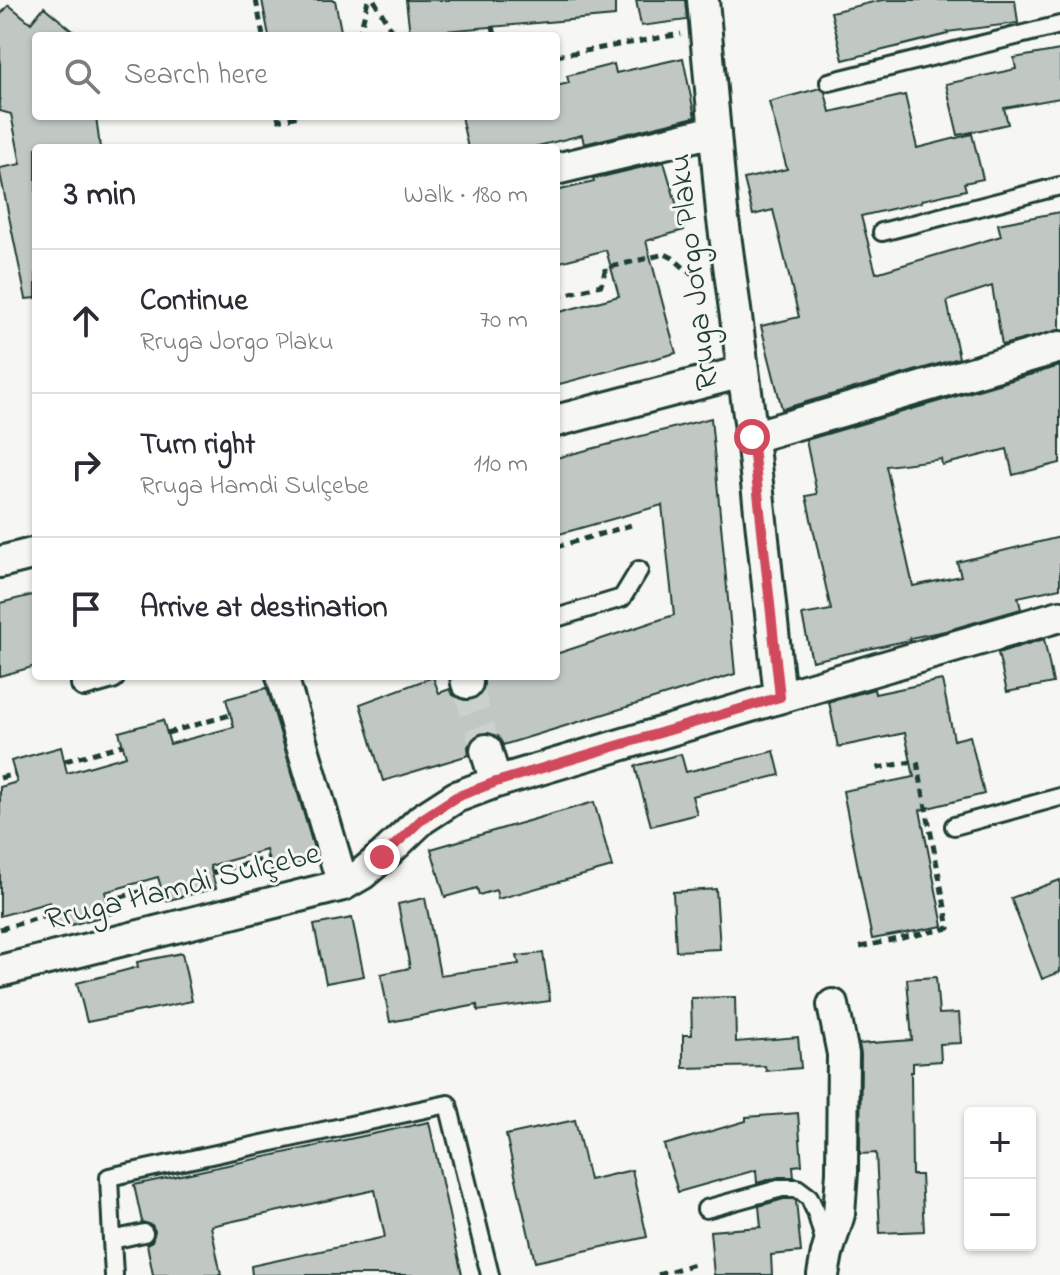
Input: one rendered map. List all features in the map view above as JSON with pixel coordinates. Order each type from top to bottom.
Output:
[{"type":"street","name":"Rruga Jorgo Plaku","points":[[704,15],[722,212],[752,437],[780,697]]},
{"type":"street","points":[[560,168],[715,131]]},
{"type":"street","points":[[752,437],[1060,347]]},
{"type":"street","points":[[560,420],[742,372]]},
{"type":"street","points":[[0,562],[32,554]]},
{"type":"street","name":"Rruga Hamdi Sulçebe","points":[[0,971],[343,885],[372,866],[422,819],[456,797],[496,782],[1060,616]]},
{"type":"street","points":[[84,684],[98,680]]},
{"type":"street","points":[[283,680],[343,885]]},
{"type":"street","points":[[486,750],[496,782]]},
{"type":"street","points":[[825,1264],[839,1214],[842,1172],[843,1054],[833,1005]]},
{"type":"lane","points":[[829,82],[1060,25]]},
{"type":"lane","points":[[882,232],[1060,186]]},
{"type":"lane","points":[[560,617],[622,598],[639,570]]},
{"type":"lane","points":[[954,826],[1060,797]]},
{"type":"lane","points":[[114,1275],[109,1177],[448,1104],[490,1275]]},
{"type":"lane","points":[[706,1209],[782,1188],[797,1188],[809,1197],[816,1212],[825,1264]]},
{"type":"lane","points":[[112,1240],[144,1233]]},
{"type":"path","points":[[256,0],[262,32]]},
{"type":"path","points":[[360,32],[368,0]]},
{"type":"path","points":[[374,0],[393,32]]},
{"type":"path","points":[[560,55],[704,15]]},
{"type":"path","points":[[493,26],[494,32]]},
{"type":"path","points":[[560,296],[601,285],[606,268],[651,256],[665,254],[692,275]]},
{"type":"path","points":[[560,546],[635,524]]},
{"type":"path","points":[[167,733],[230,715]]},
{"type":"path","points":[[65,761],[123,745]]},
{"type":"path","points":[[860,947],[949,928],[917,761],[872,769]]},
{"type":"path","points":[[0,778],[15,774]]},
{"type":"path","points":[[212,873],[268,858]]},
{"type":"path","points":[[107,901],[161,886]]},
{"type":"path","points":[[0,929],[53,914]]},
{"type":"path","points":[[658,1275],[694,1264]]},
{"type":"building","points":[[262,0],[335,0],[341,32],[268,32]]},
{"type":"building","points":[[406,0],[615,0],[615,16],[410,32]]},
{"type":"building","points":[[636,0],[685,0],[687,20],[641,26]]},
{"type":"building","points":[[882,0],[1015,0],[1018,23],[947,32],[843,60],[831,12]]},
{"type":"building","points":[[9,5],[31,23],[44,7],[74,32],[32,32],[32,120],[96,120],[100,144],[32,144],[32,298],[26,299],[0,173],[0,168],[21,164],[11,114],[0,111],[0,15]]},
{"type":"building","points":[[1060,50],[1060,98],[1004,108],[1008,124],[958,135],[946,84],[1016,69],[1014,58]]},
{"type":"building","points":[[683,58],[695,117],[584,144],[582,135],[546,144],[467,144],[462,120],[560,120],[560,85],[569,83],[567,76],[614,64],[616,73]]},
{"type":"building","points":[[820,88],[825,92],[830,112],[905,95],[917,148],[972,134],[983,179],[964,183],[966,190],[861,216],[876,273],[1001,236],[998,224],[1060,212],[1060,330],[1002,345],[992,286],[947,301],[959,358],[782,409],[761,326],[799,317],[773,210],[753,215],[744,179],[787,169],[769,102]]},
{"type":"building","points":[[664,162],[684,230],[646,241],[676,353],[560,384],[560,312],[619,296],[606,250],[560,262],[560,190],[594,182],[593,179]]},
{"type":"building","points":[[1060,366],[1060,463],[1013,475],[1007,449],[942,465],[941,459],[886,466],[913,586],[961,576],[957,562],[1060,537],[1060,588],[1018,597],[1021,609],[910,640],[812,661],[802,615],[831,610],[806,496],[817,494],[806,440]]},
{"type":"building","points":[[711,418],[735,674],[503,745],[498,736],[481,733],[472,738],[469,755],[383,781],[360,704],[425,680],[434,680],[439,693],[450,689],[453,695],[470,701],[483,690],[484,680],[560,680],[560,653],[674,615],[662,505],[560,534],[560,457]]},
{"type":"building","points":[[32,595],[32,667],[0,676],[0,603]]},
{"type":"building","points":[[1044,639],[1053,683],[1007,692],[998,653]]},
{"type":"building","points":[[942,680],[954,740],[970,736],[984,794],[920,810],[943,926],[872,939],[843,791],[914,777],[905,733],[838,747],[829,702],[874,689],[875,694]]},
{"type":"building","points":[[267,688],[317,859],[272,872],[266,850],[210,866],[216,888],[165,901],[158,877],[105,892],[111,914],[57,929],[50,902],[0,916],[0,787],[17,782],[11,761],[61,747],[67,773],[126,756],[119,732],[163,720],[170,744],[234,727],[226,699]]},
{"type":"building","points":[[774,751],[780,775],[692,796],[697,814],[651,826],[635,766],[681,754],[686,772]]},
{"type":"building","points":[[594,802],[612,867],[498,899],[496,890],[479,895],[477,888],[445,897],[431,849]]},
{"type":"building","points":[[1060,880],[1060,972],[1042,979],[1011,898]]},
{"type":"building","points":[[716,889],[720,949],[676,951],[673,892]]},
{"type":"building","points":[[425,898],[440,975],[519,964],[517,956],[543,953],[550,1001],[478,1011],[477,1005],[390,1022],[381,974],[410,968],[398,904]]},
{"type":"building","points":[[352,918],[364,976],[326,983],[314,925]]},
{"type":"building","points":[[182,953],[192,1001],[87,1022],[77,983],[138,967],[137,962]]},
{"type":"building","points":[[936,977],[939,1014],[959,1013],[961,1043],[940,1044],[941,1061],[913,1063],[911,1072],[912,1175],[921,1175],[924,1231],[880,1233],[876,1153],[860,1154],[859,1044],[912,1040],[907,979]]},
{"type":"building","points":[[735,997],[736,1042],[798,1037],[801,1068],[766,1071],[765,1066],[683,1068],[683,1035],[692,1035],[691,998]]},
{"type":"building","points":[[798,1113],[802,1165],[793,1166],[794,1177],[779,1177],[757,1183],[756,1170],[678,1192],[664,1145],[746,1121],[746,1117]]},
{"type":"building","points":[[575,1120],[589,1180],[632,1170],[647,1237],[535,1262],[506,1135]]},
{"type":"building","points":[[429,1122],[462,1275],[252,1275],[251,1266],[385,1237],[375,1190],[211,1226],[221,1275],[153,1275],[147,1244],[152,1241],[155,1231],[152,1225],[142,1222],[134,1185]]},
{"type":"building","points":[[784,1199],[796,1201],[801,1252],[771,1255],[772,1275],[714,1275],[710,1231],[761,1227],[759,1206]]},
{"type":"tunnel","points":[[467,683],[486,750]]},
{"type":"route","points":[[382,857],[422,819],[456,797],[496,782],[780,697],[752,437]]}]
